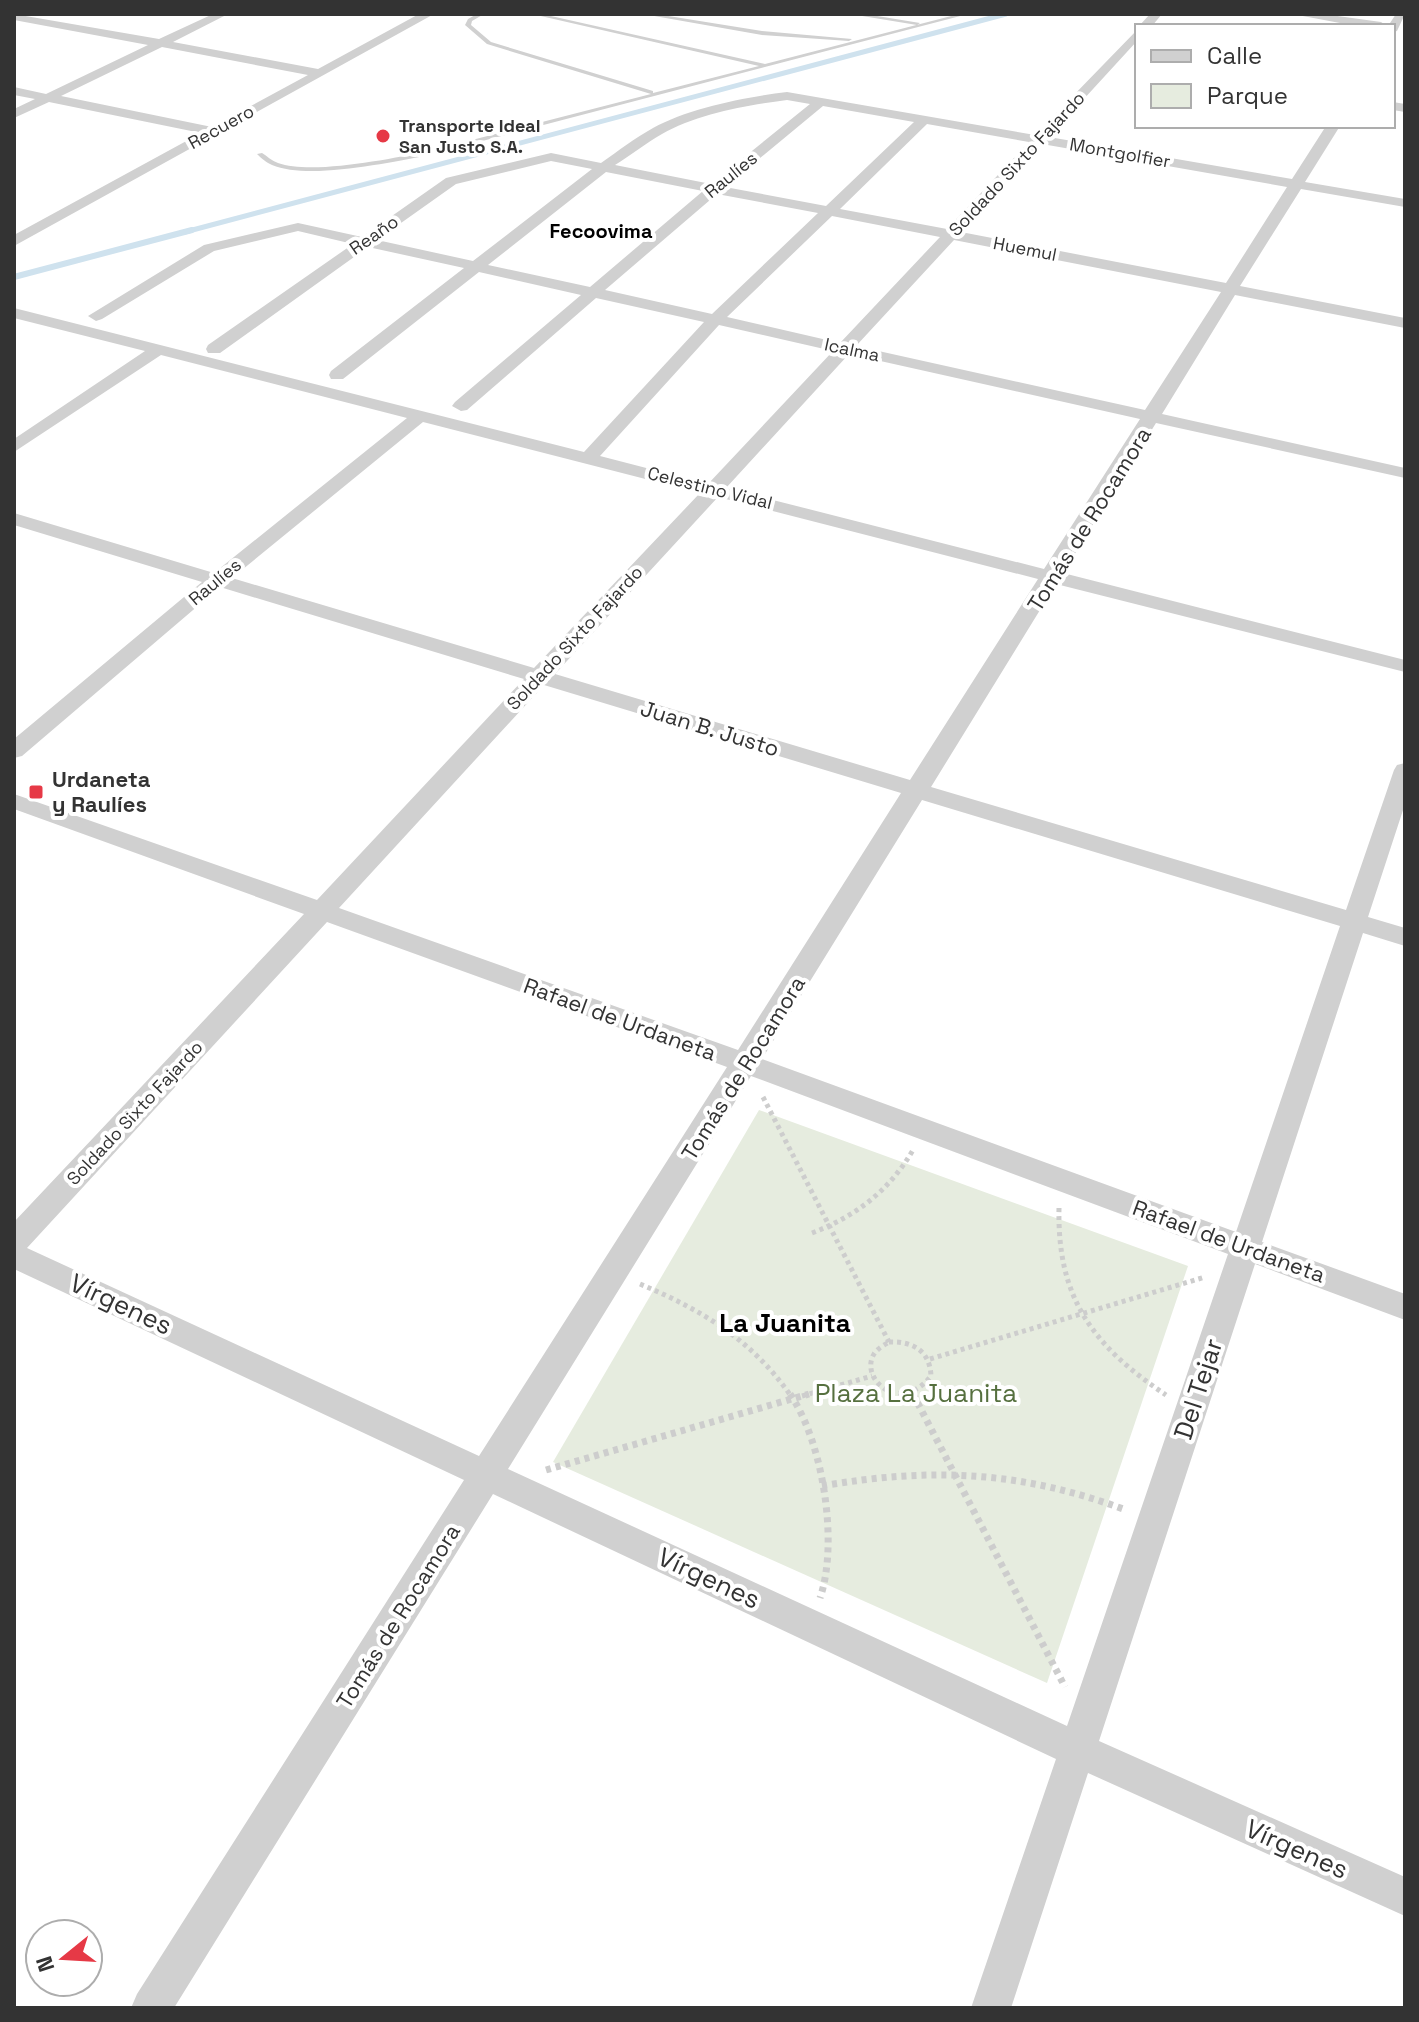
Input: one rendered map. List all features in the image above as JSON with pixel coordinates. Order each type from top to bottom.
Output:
[{"type":"street","points":[[14,114],[222,14]]},
{"type":"street","name":"Recuero","points":[[14,241],[428,14]]},
{"type":"street","points":[[1298,14],[1367,24]]},
{"type":"street","points":[[15,15],[319,73]]},
{"type":"street","name":"Soldado Sixto Fajardo","points":[[14,1242],[322,914],[843,348],[1039,139],[1117,63],[1135,37]]},
{"type":"street","points":[[14,91],[213,131]]},
{"type":"street","name":"Montgolfier","points":[[337,375],[605,166],[657,131],[678,121],[761,99],[787,96],[1405,203]]},
{"type":"street","name":"Raulíes","points":[[461,406],[591,292],[820,102]]},
{"type":"street","points":[[589,457],[715,320],[924,120]]},
{"type":"street","name":"Tomás de Rocamora","points":[[151,2008],[495,1478],[612,1277],[1153,417],[1228,289],[1332,128]]},
{"type":"street","name":"Huemul","points":[[551,157],[1405,323]]},
{"type":"street","name":"Reaño","points":[[214,349],[451,181],[551,157]]},
{"type":"street","name":"Icalma","points":[[96,316],[209,248],[298,227],[1405,473]]},
{"type":"street","name":"Celestino Vidal","points":[[14,313],[1405,666]]},
{"type":"street","points":[[14,447],[159,349]]},
{"type":"street","name":"Raulíes","points":[[14,751],[218,579],[419,417]]},
{"type":"street","name":"Juan B. Justo","points":[[14,519],[1405,937]]},
{"type":"street","name":"Del Tejar","points":[[991,2008],[1405,770]]},
{"type":"street","name":"Rafael de Urdaneta","points":[[14,801],[922,1128],[1064,1181],[1242,1257],[1405,1307]]},
{"type":"street","name":"Vírgenes","points":[[14,1255],[809,1625],[1082,1738],[1405,1897]]},
{"type":"lane","points":[[481,14],[470,20],[468,25],[472,32],[489,43],[654,93]]},
{"type":"lane","points":[[535,14],[765,65]]},
{"type":"lane","points":[[646,14],[762,33],[863,40]]},
{"type":"lane","points":[[853,14],[926,25]]},
{"type":"lane","points":[[260,154],[274,164],[296,168],[392,160],[965,14]]},
{"type":"path","points":[[746,1064],[889,1342]]},
{"type":"path","points":[[812,1233],[830,1227],[875,1199],[894,1182],[922,1128]]},
{"type":"path","points":[[1064,1181],[1059,1211],[1059,1243],[1066,1282],[1079,1314],[1105,1348],[1137,1378],[1191,1410]]},
{"type":"path","points":[[930,1359],[1079,1314],[1242,1257]]},
{"type":"path","points":[[612,1277],[641,1284],[697,1308],[736,1333],[771,1365],[795,1398],[813,1445],[822,1486],[828,1554],[823,1591],[809,1625]]},
{"type":"path","points":[[899,1341],[917,1346],[930,1359],[931,1376],[921,1390],[913,1394],[893,1394],[877,1384],[872,1376],[871,1359],[881,1345],[889,1342],[899,1341]]},
{"type":"path","points":[[495,1478],[872,1376]]},
{"type":"path","points":[[913,1394],[1082,1738]]},
{"type":"path","points":[[822,1486],[872,1476],[983,1473],[1052,1483],[1154,1522]]},
{"type":"green space","name":"Plaza La Juanita","points":[[759,1110],[1188,1266],[1047,1683],[553,1462]]},
{"type":"waterway","points":[[185,232],[1006,14]]},
{"type":"waterway","points":[[14,277],[192,230]]},
{"type":"place","name":"Transporte Ideal San Justo S.A.","points":[[383,136]]},
{"type":"place","name":"Urdaneta y Raulíes","points":[[36,792]]},
{"type":"district","name":"Fecoovima","points":[[601,231]]},
{"type":"district","name":"La Juanita","points":[[785,1323]]}]
